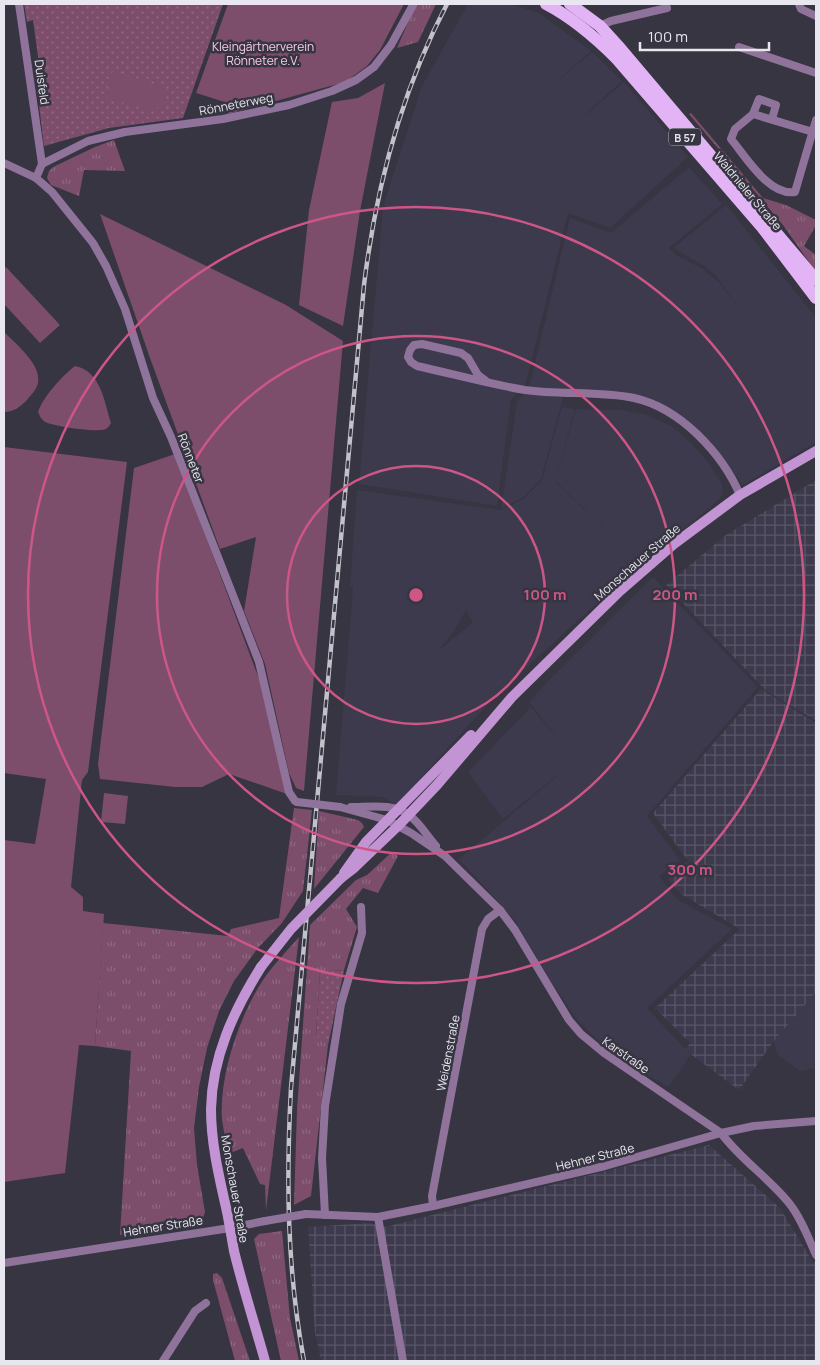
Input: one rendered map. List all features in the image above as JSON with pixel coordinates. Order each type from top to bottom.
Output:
[{"type":"main road","name":"Waldnieler Straße","points":[[546,4],[598,39],[617,59],[762,228],[816,298]]},
{"type":"main road","name":"Waldnieler Straße","points":[[578,6],[600,26],[670,106],[816,280]]},
{"type":"main road","name":"Monschauer Straße","points":[[341,878],[348,865],[366,842],[397,809],[430,779],[494,712],[512,697],[620,591],[674,544],[740,494],[816,451]]},
{"type":"main road","name":"Monschauer Straße","points":[[265,1361],[234,1250],[212,1135],[211,1108],[214,1085],[227,1032],[236,1008],[261,967],[291,929],[341,878],[398,826],[437,785],[512,697]]},
{"type":"street","name":"Duisfeld","points":[[19,4],[42,164]]},
{"type":"street","points":[[799,4],[801,9],[816,16]]},
{"type":"street","name":"Rönneterweg","points":[[42,164],[88,141],[125,132],[222,119],[289,105],[332,91],[356,80],[374,67],[391,45],[412,5]]},
{"type":"street","points":[[600,26],[611,21],[667,8]]},
{"type":"street","points":[[739,47],[816,73]]},
{"type":"street","points":[[772,119],[776,105],[759,99],[753,114],[736,129],[731,139],[773,188],[789,193],[795,192],[816,120]]},
{"type":"street","points":[[753,114],[813,132]]},
{"type":"street","name":"Rönneter","points":[[4,163],[36,178],[52,192],[93,243],[106,266],[125,309],[154,398],[259,662],[289,792],[296,802],[340,806]]},
{"type":"street","points":[[36,178],[42,164]]},
{"type":"street","points":[[486,381],[478,375],[468,358],[462,354],[422,344],[414,345],[410,350],[408,357],[417,366],[525,390],[634,398],[655,405],[670,413],[698,436],[726,470],[740,494]]},
{"type":"street","name":"Karstraße","points":[[340,806],[381,806],[397,809],[409,814],[442,853],[500,910],[515,930],[568,1020],[580,1034],[721,1133],[733,1149],[788,1201],[799,1217],[816,1255]]},
{"type":"street","name":"Karstraße","points":[[340,806],[387,820],[442,853]]},
{"type":"street","points":[[325,1215],[322,1158],[325,1106],[341,1004],[362,932],[361,908]]},
{"type":"street","name":"Weidenstraße","points":[[433,1206],[432,1196],[482,929],[488,919],[500,910]]},
{"type":"street","name":"Hehner Straße","points":[[4,1263],[230,1228],[306,1214],[378,1216],[433,1206],[632,1160],[721,1133],[754,1126],[816,1121]]},
{"type":"street","points":[[378,1216],[403,1361]]},
{"type":"street","points":[[163,1361],[195,1311],[206,1303]]},
{"type":"shaded area","points":[[468,4],[512,4],[539,13],[591,51],[549,88],[592,52],[622,81],[573,126],[624,82],[688,157],[610,228],[568,213],[525,386],[511,399],[497,506],[359,484],[383,207],[422,86]]},
{"type":"shaded area","points":[[689,167],[722,204],[669,248],[678,256],[703,269],[719,282],[741,311],[717,277],[704,266],[673,248],[726,205],[816,318],[816,442],[743,485],[711,442],[686,419],[633,398],[564,394],[541,479],[524,497],[501,509],[517,402],[528,389],[531,380],[570,218],[611,233]]},
{"type":"shaded area","points":[[562,407],[575,409],[555,482],[641,563],[495,696],[396,805],[383,797],[336,795],[353,587],[350,586],[357,490],[501,510],[525,498],[542,480]],"holes":[[[466,610],[473,622],[437,652],[454,631]]]},
{"type":"shaded area","points":[[576,409],[621,410],[647,415],[671,426],[689,441],[707,461],[722,484],[723,493],[719,500],[641,563],[555,481]]},
{"type":"shaded area","points":[[816,480],[816,721],[765,690],[666,585],[726,535]]},
{"type":"shaded area","points":[[653,577],[758,687],[647,816],[680,860],[659,876],[677,899],[732,929],[647,1008],[691,1055],[668,1087],[610,1052],[579,1022],[552,983],[514,919],[459,859],[575,761],[503,819],[468,772],[531,707],[566,749],[529,702]]},
{"type":"shaded area","points":[[761,689],[816,723],[816,992],[774,1041],[739,1090],[685,1050],[690,1043],[655,1008],[740,929],[681,894],[668,879],[688,861],[653,813]]},
{"type":"shaded area","points":[[816,992],[816,1068],[800,1071],[777,1054],[774,1041]]},
{"type":"shaded area","points":[[709,1145],[780,1208],[813,1262],[816,1262],[816,1361],[321,1361],[315,1332],[308,1227],[370,1223],[385,1227]]},
{"type":"green space","points":[[24,4],[223,4],[183,118],[109,128],[44,146],[35,72],[39,64],[33,20],[27,22]]},
{"type":"green space","name":"Kleingärtnerverein Rönneter e.V.","points":[[228,4],[404,4],[380,50],[367,66],[345,82],[228,114],[231,104],[196,93]]},
{"type":"green space","points":[[416,4],[436,4],[418,42],[397,48]]},
{"type":"green space","points":[[112,72],[162,87],[167,100],[154,111],[106,98]]},
{"type":"green space","points":[[385,83],[360,211],[343,326],[299,305],[309,210],[332,102],[358,98]]},
{"type":"green space","points":[[691,113],[763,198],[786,205],[816,220],[816,225],[804,246],[816,255],[816,272],[783,225],[689,114]]},
{"type":"green space","points":[[114,140],[125,171],[84,170],[79,196],[51,185],[47,178],[49,171],[53,167]]},
{"type":"green space","points":[[100,214],[286,305],[343,341],[304,791],[296,788],[289,773],[265,664],[244,611],[256,537],[220,549]]},
{"type":"green space","points":[[6,267],[60,325],[40,343],[4,304],[4,269]]},
{"type":"green space","points":[[4,332],[32,362],[38,376],[38,383],[34,392],[22,405],[17,409],[4,412]]},
{"type":"green space","points":[[75,366],[91,374],[100,388],[111,423],[106,429],[85,430],[57,425],[45,422],[39,415],[40,406],[48,393]]},
{"type":"green space","points":[[4,447],[127,462],[88,772],[82,780],[71,887],[83,897],[83,911],[104,914],[95,1046],[79,1045],[65,1173],[4,1182],[4,840],[35,844],[46,779],[4,773]]},
{"type":"green space","points":[[175,454],[259,679],[287,794],[229,774],[202,787],[175,787],[100,779],[98,764],[134,468]]},
{"type":"green space","points":[[104,793],[128,796],[125,824],[101,822]]},
{"type":"green space","points":[[294,808],[312,810],[303,891],[282,923],[257,949],[234,981],[219,1011],[207,1048],[199,1087],[194,1128],[197,1165],[205,1212],[203,1218],[197,1222],[120,1235],[131,1051],[95,1046],[103,923],[228,936],[231,929],[279,918]]},
{"type":"green space","points":[[319,811],[358,820],[364,827],[314,889]]},
{"type":"green space","points":[[392,852],[398,856],[378,893],[363,888],[346,909],[357,927],[344,970],[320,972],[316,1035],[328,1045],[311,1196],[294,1205],[297,1110],[310,925],[356,880],[367,875]]},
{"type":"green space","points":[[299,937],[266,1210],[265,1185],[260,1184],[243,1148],[228,1154],[222,1120],[223,1087],[231,1052],[250,1002],[267,974]]},
{"type":"green space","points":[[344,970],[328,1045],[316,1036],[320,972]]},
{"type":"green space","points":[[282,1231],[290,1318],[299,1361],[281,1361],[254,1239],[259,1234]]},
{"type":"green space","points":[[217,1273],[222,1278],[250,1361],[235,1361],[213,1280],[213,1274]]},
{"type":"railway","points":[[304,1361],[294,1293],[289,1225],[291,1088],[364,285],[383,176],[393,141],[416,71],[447,4]]}]
